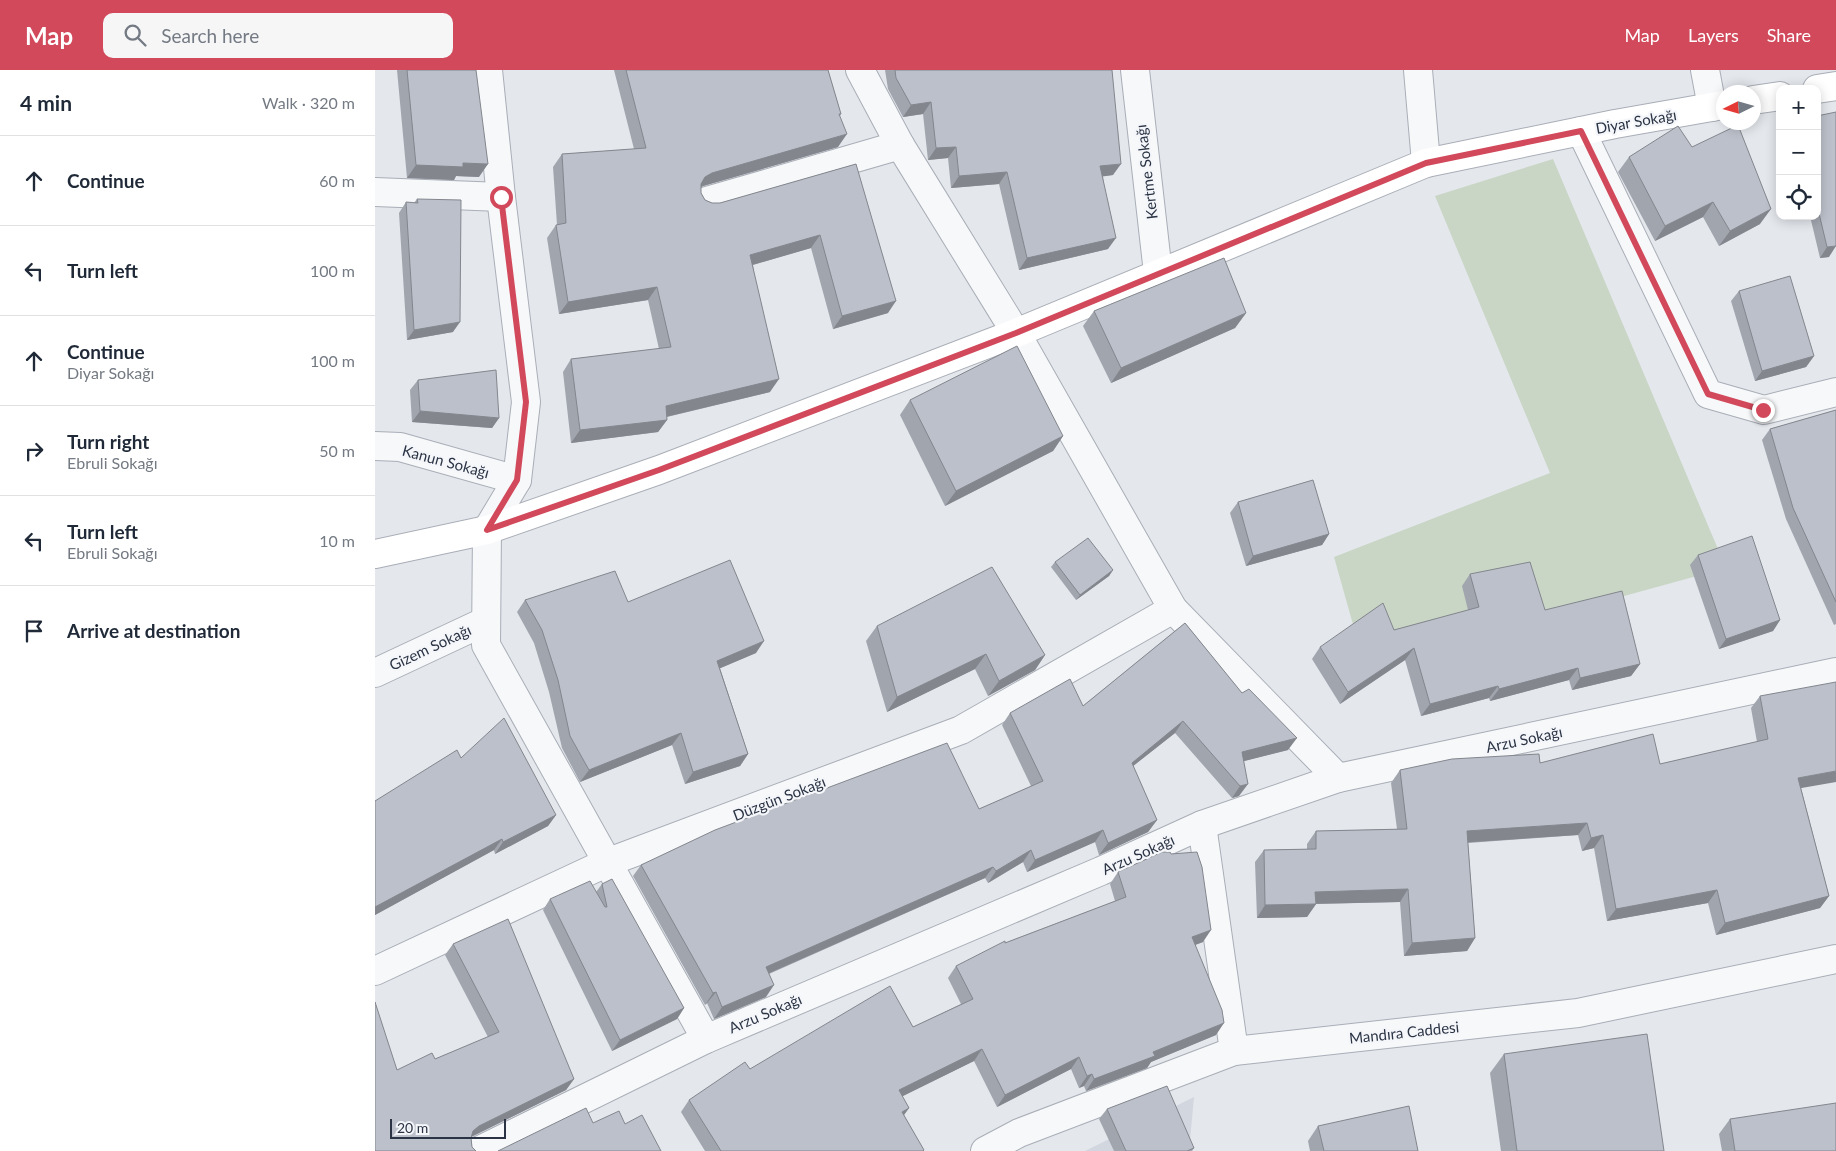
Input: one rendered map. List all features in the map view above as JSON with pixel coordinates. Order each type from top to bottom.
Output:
[{"type":"street","points":[[488,70],[501,197],[526,402],[517,480],[487,530],[485,645],[706,1038]]},
{"type":"street","points":[[859,70],[901,144],[1016,333],[1173,609],[1338,778]]},
{"type":"street","name":"Kertme Sokağı","points":[[1135,70],[1158,273]]},
{"type":"street","points":[[1418,70],[1426,163]]},
{"type":"street","points":[[1705,70],[1716,100]]},
{"type":"street","points":[[1821,88],[1836,86]]},
{"type":"street","points":[[1761,99],[1776,97]]},
{"type":"street","name":"Diyar Sokağı","points":[[375,554],[487,530],[659,470],[1016,333],[1426,163],[1581,131],[1716,106]]},
{"type":"street","points":[[1581,131],[1708,394],[1763,410],[1836,392]]},
{"type":"street","points":[[707,201],[901,144]]},
{"type":"street","points":[[375,192],[501,197]]},
{"type":"street","name":"Kanun Sokağı","points":[[375,446],[400,447],[517,480]]},
{"type":"street","name":"Düzgün Sokağı","points":[[375,971],[606,863],[961,730],[1173,609]]},
{"type":"street","name":"Gizem Sokağı","points":[[375,673],[486,621]]},
{"type":"street","name":"Arzu Sokağı","points":[[477,1151],[706,1038],[1101,871],[1202,825],[1338,778],[1836,672]]},
{"type":"street","points":[[1202,825],[1234,1051]]},
{"type":"street","name":"Mandıra Caddesi","points":[[985,1151],[1019,1133],[1234,1051],[1578,1013],[1836,959]]},
{"type":"shaded area","points":[[1194,1097],[1189,1151],[1085,1151]]},
{"type":"green space","points":[[1553,159],[1726,568],[1365,667],[1334,557],[1550,473],[1435,196]]},
{"type":"building","points":[[407,70],[476,70],[488,164],[463,163],[463,167],[416,165]]},
{"type":"building","points":[[626,70],[828,70],[841,114],[839,114],[847,134],[712,173],[705,177],[701,184],[701,193],[705,200],[712,203],[720,203],[856,164],[896,301],[842,316],[820,235],[750,255],[779,379],[666,406],[667,420],[580,430],[571,359],[671,347],[657,287],[568,302],[556,225],[566,223],[562,154],[646,148]]},
{"type":"building","points":[[895,70],[1112,70],[1121,164],[1100,166],[1116,238],[1027,258],[1007,172],[959,176],[956,147],[936,148],[931,102],[911,105],[896,78]]},
{"type":"building","points":[[1836,112],[1836,246],[1827,247],[1821,220],[1821,115]]},
{"type":"building","points":[[1678,126],[1692,147],[1728,130],[1740,130],[1771,209],[1730,231],[1713,202],[1665,226],[1629,157]]},
{"type":"building","points":[[417,199],[461,200],[460,322],[414,330],[406,202],[418,203]]},
{"type":"building","points":[[1224,258],[1246,313],[1121,368],[1094,311]]},
{"type":"building","points":[[1790,276],[1814,356],[1762,371],[1739,291]]},
{"type":"building","points":[[1017,346],[1063,436],[956,491],[910,400]]},
{"type":"building","points":[[496,370],[499,418],[420,411],[418,380]]},
{"type":"building","points":[[1836,410],[1836,602],[1793,508],[1770,429]]},
{"type":"building","points":[[1313,480],[1329,534],[1253,556],[1238,502]]},
{"type":"building","points":[[1752,536],[1780,620],[1726,639],[1698,555]]},
{"type":"building","points":[[1088,538],[1113,570],[1080,595],[1055,562]]},
{"type":"building","points":[[730,560],[764,641],[717,661],[748,754],[693,772],[681,733],[589,770],[570,736],[558,680],[542,630],[525,600],[615,571],[628,602]]},
{"type":"building","points":[[1530,562],[1545,610],[1622,591],[1640,664],[1580,678],[1578,668],[1499,689],[1498,686],[1430,704],[1414,648],[1348,692],[1320,647],[1383,603],[1394,630],[1479,607],[1470,574]]},
{"type":"building","points":[[992,567],[1045,655],[999,681],[986,654],[897,697],[877,626]]},
{"type":"building","points":[[1185,623],[1242,693],[1249,689],[1297,738],[1242,752],[1248,784],[1240,786],[1183,721],[1132,763],[1157,820],[1108,843],[1103,830],[1035,860],[1031,850],[996,871],[993,867],[766,967],[774,985],[722,1007],[716,992],[713,993],[641,865],[715,830],[947,743],[979,809],[1043,781],[1010,713],[1070,679],[1083,706]]},
{"type":"building","points":[[1836,682],[1836,771],[1798,778],[1829,896],[1725,923],[1717,890],[1616,909],[1603,835],[1591,838],[1587,823],[1467,831],[1475,938],[1412,943],[1408,889],[1315,892],[1316,904],[1265,905],[1264,850],[1316,849],[1316,831],[1407,829],[1400,770],[1452,759],[1539,754],[1540,763],[1653,734],[1660,764],[1768,739],[1760,696]]},
{"type":"building","points":[[504,718],[556,815],[503,842],[502,839],[375,907],[375,801],[457,750],[461,758]]},
{"type":"building","points":[[1162,852],[1170,852],[1171,854],[1197,852],[1202,867],[1211,930],[1192,937],[1222,1010],[1224,1023],[1153,1052],[1155,1056],[1094,1079],[1092,1074],[1087,1076],[1079,1057],[1005,1095],[982,1049],[899,1090],[909,1108],[902,1112],[923,1151],[721,1151],[689,1100],[745,1062],[750,1069],[890,986],[913,1027],[973,999],[956,966],[1005,941],[1005,943],[1126,897],[1118,872]]},
{"type":"building","points":[[612,879],[684,1008],[620,1040],[550,899],[590,881],[605,907],[607,907],[602,884]]},
{"type":"building","points":[[508,919],[574,1079],[479,1126],[473,1131],[471,1138],[472,1147],[476,1151],[375,1151],[375,1002],[397,1070],[432,1053],[435,1059],[499,1032],[453,944]]},
{"type":"building","points":[[1647,1034],[1664,1151],[1517,1151],[1504,1054]]},
{"type":"building","points":[[1167,1086],[1194,1148],[1187,1151],[1126,1151],[1107,1109]]},
{"type":"building","points":[[1836,1103],[1836,1151],[1735,1151],[1730,1119]]},
{"type":"building","points":[[1409,1106],[1418,1151],[1324,1151],[1318,1126]]},
{"type":"building","points":[[586,1108],[593,1123],[619,1111],[625,1124],[642,1115],[661,1151],[498,1151]]},
{"type":"route","points":[[501,197],[526,402],[517,480],[487,530],[659,470],[1016,333],[1426,163],[1581,131],[1708,394],[1763,410]]}]
